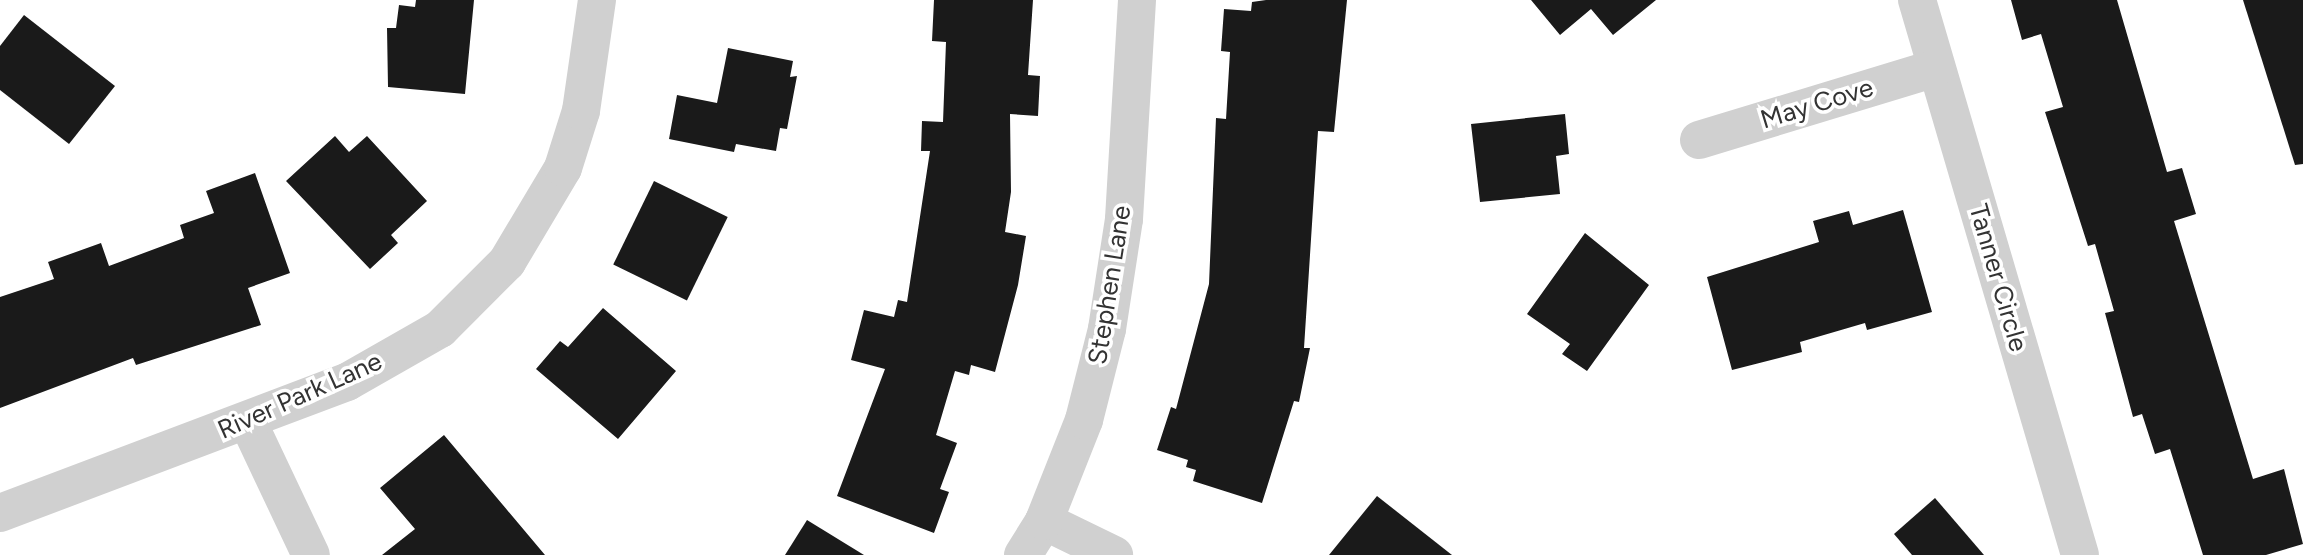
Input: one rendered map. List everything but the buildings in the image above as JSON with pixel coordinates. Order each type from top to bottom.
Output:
[{"type":"street","name":"River Park Lane","points":[[0,513],[248,422],[346,382],[440,329],[507,262],[563,168],[581,111],[597,0]]},
{"type":"street","name":"Stephen Lane","points":[[1023,555],[1044,521],[1084,420],[1107,329],[1124,219],[1137,0]]},
{"type":"street","name":"Tanner Circle","points":[[1917,0],[2080,555]]},
{"type":"street","name":"May Cove","points":[[1699,140],[1936,68]]},
{"type":"street","points":[[248,422],[284,511],[311,555]]},
{"type":"street","points":[[1044,521],[1114,555]]}]
